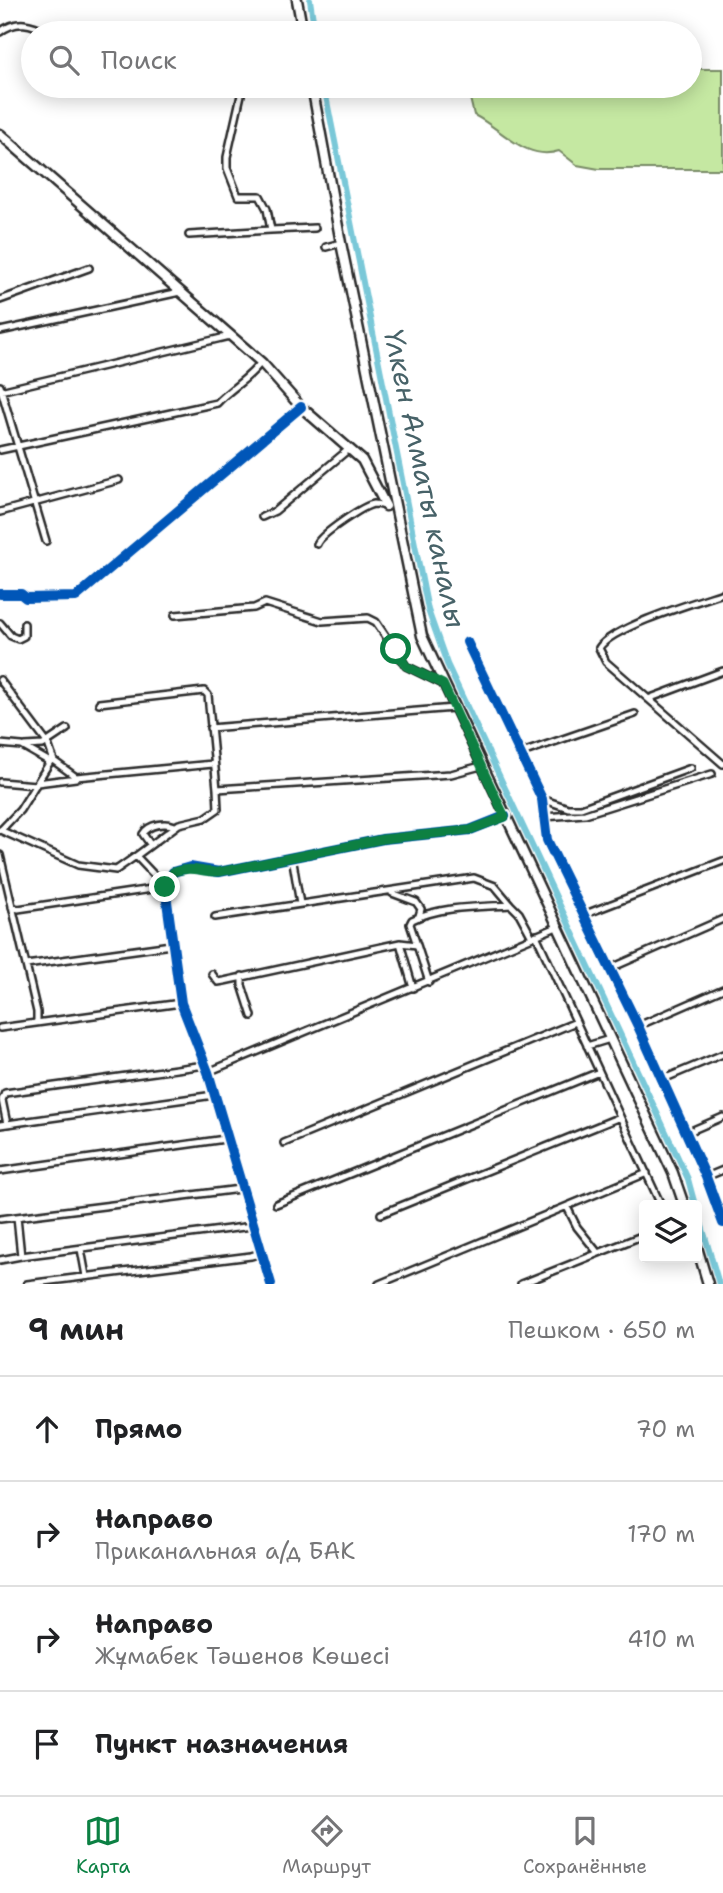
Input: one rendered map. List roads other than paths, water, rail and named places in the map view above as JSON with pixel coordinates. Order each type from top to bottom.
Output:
[{"type":"main road","points":[[297,0],[301,21]]},
{"type":"main road","points":[[314,98],[391,505],[422,636],[673,1173],[682,1200]]},
{"type":"main road","points":[[0,134],[261,362],[301,407],[370,470],[376,489],[391,505]]},
{"type":"main road","points":[[702,1263],[708,1284]]},
{"type":"street","points":[[0,32],[10,24],[21,24]]},
{"type":"street","points":[[240,98],[228,149],[227,167],[238,196],[260,196],[267,209],[271,230]]},
{"type":"street","points":[[189,235],[314,228]]},
{"type":"street","points":[[326,247],[341,243]]},
{"type":"street","points":[[0,300],[89,268]]},
{"type":"street","points":[[0,331],[180,292]]},
{"type":"street","points":[[46,541],[0,389],[230,336]]},
{"type":"street","points":[[0,450],[217,403],[229,390],[249,379],[261,362]]},
{"type":"street","points":[[0,594],[21,594],[26,598],[76,597],[301,407]]},
{"type":"street","points":[[262,517],[275,511],[349,449]]},
{"type":"street","points":[[0,512],[118,480]]},
{"type":"street","points":[[317,544],[318,539],[331,528],[367,506],[391,505]]},
{"type":"street","points":[[723,593],[636,624],[601,645],[600,654],[723,764]]},
{"type":"street","points":[[175,615],[246,609],[265,603],[322,621],[368,618],[376,622],[406,666],[443,684]]},
{"type":"street","points":[[0,623],[11,636],[18,639],[24,636],[24,624]]},
{"type":"street","points":[[467,642],[542,799],[547,840],[638,1026],[706,1177],[723,1223]]},
{"type":"street","points":[[648,699],[723,671]]},
{"type":"street","points":[[0,680],[47,742],[51,760],[37,784],[0,830],[78,865],[116,870],[175,827],[212,814],[218,809],[208,695],[204,691],[99,703]]},
{"type":"street","points":[[210,727],[454,708]]},
{"type":"street","points":[[522,753],[635,714]]},
{"type":"street","points":[[0,744],[22,746],[47,742],[66,729]]},
{"type":"street","points":[[22,746],[51,760],[76,778]]},
{"type":"street","points":[[0,782],[37,784],[213,764]]},
{"type":"street","points":[[217,789],[450,774],[481,766]]},
{"type":"street","points":[[542,799],[568,808],[581,808],[691,768]]},
{"type":"street","points":[[544,817],[585,814],[712,774]]},
{"type":"street","points":[[271,1284],[240,1189],[206,1068],[181,1003],[165,887],[173,872],[190,867],[204,872],[219,872],[383,839],[470,830],[505,817]]},
{"type":"street","points":[[150,844],[143,834],[148,828],[164,824],[175,827]]},
{"type":"street","points":[[0,855],[37,1023]]},
{"type":"street","points":[[136,856],[154,875]]},
{"type":"street","points":[[292,856],[300,904]]},
{"type":"street","points":[[583,915],[723,861]]},
{"type":"street","points":[[215,917],[474,878],[495,886],[519,913],[534,936],[659,1200]]},
{"type":"street","points":[[12,907],[18,909],[165,887]]},
{"type":"street","points":[[389,892],[416,902],[421,909],[419,916]]},
{"type":"street","points":[[429,982],[410,925],[412,920],[419,916],[511,905]]},
{"type":"street","points":[[609,969],[723,919]]},
{"type":"street","points":[[7,1124],[1,1091],[206,1068],[429,982],[557,926]]},
{"type":"street","points":[[212,974],[218,982],[400,943],[417,945]]},
{"type":"street","points":[[400,943],[414,988]]},
{"type":"street","points":[[26,965],[171,945]]},
{"type":"street","points":[[242,976],[242,985],[252,1016]]},
{"type":"street","points":[[638,1026],[723,989]]},
{"type":"street","points":[[0,1028],[181,1003]]},
{"type":"street","points":[[284,1143],[576,1022]]},
{"type":"street","points":[[587,1046],[610,1039]]},
{"type":"street","points":[[661,1080],[723,1054]]},
{"type":"street","points":[[276,1204],[599,1073]]},
{"type":"street","points":[[0,1125],[214,1095]]},
{"type":"street","points":[[382,1214],[621,1117]]},
{"type":"street","points":[[686,1133],[723,1117]]},
{"type":"street","points":[[0,1171],[225,1139]]},
{"type":"street","points":[[706,1177],[723,1170]]},
{"type":"street","points":[[379,1284],[647,1173]]},
{"type":"street","points":[[0,1219],[240,1189]]},
{"type":"street","points":[[567,1207],[577,1227],[598,1252]]},
{"type":"street","points":[[17,1217],[21,1256]]},
{"type":"street","points":[[0,1260],[252,1226]]},
{"type":"street","points":[[522,1284],[639,1237]]},
{"type":"street","points":[[81,1249],[86,1276]]},
{"type":"street","points":[[27,1284],[261,1253]]},
{"type":"waterway","name":"Үлкен Алматы каналы","points":[[310,0],[313,21]]},
{"type":"waterway","name":"Үлкен Алматы каналы","points":[[326,98],[428,610],[447,664],[688,1179],[694,1200]]},
{"type":"waterway","name":"Үлкен Алматы каналы","points":[[702,1226],[719,1284]]}]
